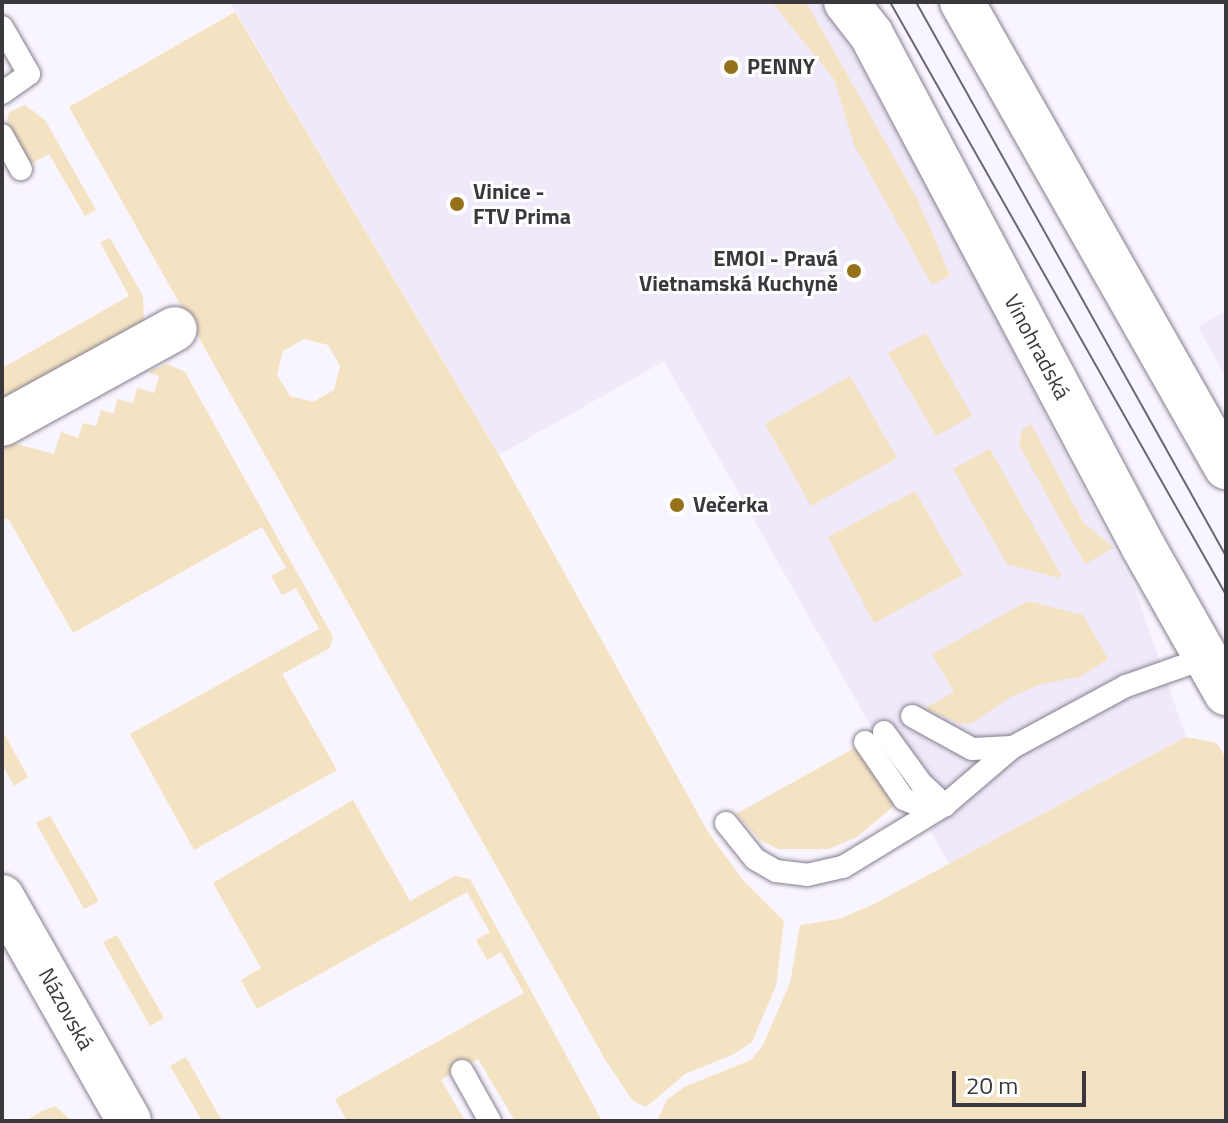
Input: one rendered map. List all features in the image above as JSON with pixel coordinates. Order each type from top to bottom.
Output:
[{"type":"main road","name":"Vinohradská","points":[[846,2],[871,34],[978,234],[1219,667]]},
{"type":"main road","points":[[962,2],[1226,467]]},
{"type":"main road","points":[[2,424],[175,329]]},
{"type":"main road","name":"Názovská","points":[[2,897],[129,1121]]},
{"type":"lane","points":[[2,27],[29,74],[2,93]]},
{"type":"lane","points":[[2,135],[21,169]]},
{"type":"lane","points":[[726,823],[755,859],[776,871],[807,875],[843,867],[945,805],[1013,747],[1126,686],[1219,667]]},
{"type":"lane","points":[[912,716],[972,749],[1013,747]]},
{"type":"lane","points":[[875,737],[945,805]]},
{"type":"lane","points":[[462,1071],[490,1121]]},
{"type":"shaded area","points":[[230,2],[825,2],[938,206],[1135,589],[1186,737],[949,864],[664,361],[499,455]]},
{"type":"shaded area","points":[[806,2],[917,198],[950,275],[932,285],[854,145],[834,79],[773,4]]},
{"type":"shaded area","points":[[235,12],[499,455],[708,832],[742,879],[784,921],[776,986],[752,1042],[734,1054],[685,1074],[646,1107],[633,1101],[606,1061],[69,107]],"holes":[[[304,339],[328,345],[340,366],[334,390],[313,402],[290,396],[277,375],[283,351]]]},
{"type":"shaded area","points":[[25,105],[45,120],[96,210],[85,216],[49,154],[29,165],[7,123],[9,112]]},
{"type":"shaded area","points":[[110,238],[143,296],[144,323],[2,412],[2,368],[129,296],[100,242]]},
{"type":"shaded area","points":[[1226,311],[1226,378],[1198,327]]},
{"type":"shaded area","points":[[926,333],[972,416],[936,436],[888,353]]},
{"type":"shaded area","points":[[167,364],[185,372],[333,637],[330,648],[282,674],[337,770],[194,850],[130,734],[319,629],[296,588],[282,595],[271,576],[286,568],[262,527],[73,633],[8,518],[2,521],[2,440],[54,454],[61,432],[78,438],[83,423],[96,426],[101,410],[114,414],[117,399],[133,403],[137,388],[154,393],[159,376],[148,372]]},
{"type":"shaded area","points":[[850,376],[897,458],[811,506],[765,424]]},
{"type":"shaded area","points":[[1031,424],[1083,522],[1114,548],[1085,564],[1019,445],[1022,430]]},
{"type":"shaded area","points":[[990,449],[1061,575],[1059,578],[1007,564],[953,469]]},
{"type":"shaded area","points":[[915,491],[963,575],[874,623],[828,537]]},
{"type":"shaded area","points":[[1028,601],[1083,615],[1108,659],[1080,677],[1041,684],[1011,697],[972,723],[961,724],[925,708],[954,692],[932,654]]},
{"type":"shaded area","points":[[2,730],[28,777],[14,786],[2,764]]},
{"type":"shaded area","points":[[1186,737],[1217,743],[1226,758],[1226,1121],[657,1121],[667,1100],[684,1087],[751,1060],[762,1047],[790,983],[800,925],[839,919],[872,905]]},
{"type":"shaded area","points":[[860,745],[895,805],[857,837],[829,849],[778,849],[760,840],[736,814]]},
{"type":"shaded area","points":[[353,800],[410,901],[455,876],[470,879],[602,1121],[515,1121],[478,1059],[441,1080],[465,1121],[347,1121],[335,1099],[524,993],[501,952],[487,960],[476,940],[490,932],[467,892],[257,1009],[241,980],[261,968],[213,883]]},
{"type":"shaded area","points":[[50,816],[99,901],[84,909],[36,823]]},
{"type":"shaded area","points":[[117,935],[164,1018],[150,1026],[103,942]]},
{"type":"shaded area","points":[[186,1057],[222,1121],[202,1121],[170,1066]]},
{"type":"shaded area","points":[[55,1106],[72,1121],[25,1121],[42,1111]]},
{"type":"tram line","points":[[890,2],[1226,595]]},
{"type":"tram line","points":[[916,2],[1226,556]]},
{"type":"place","name":"PENNY","points":[[731,67]]},
{"type":"place","name":"Vinice - FTV Prima","points":[[457,204]]},
{"type":"place","name":"EMOI - Pravá Vietnamská Kuchyně","points":[[854,271]]},
{"type":"place","name":"Večerka","points":[[677,505]]}]
